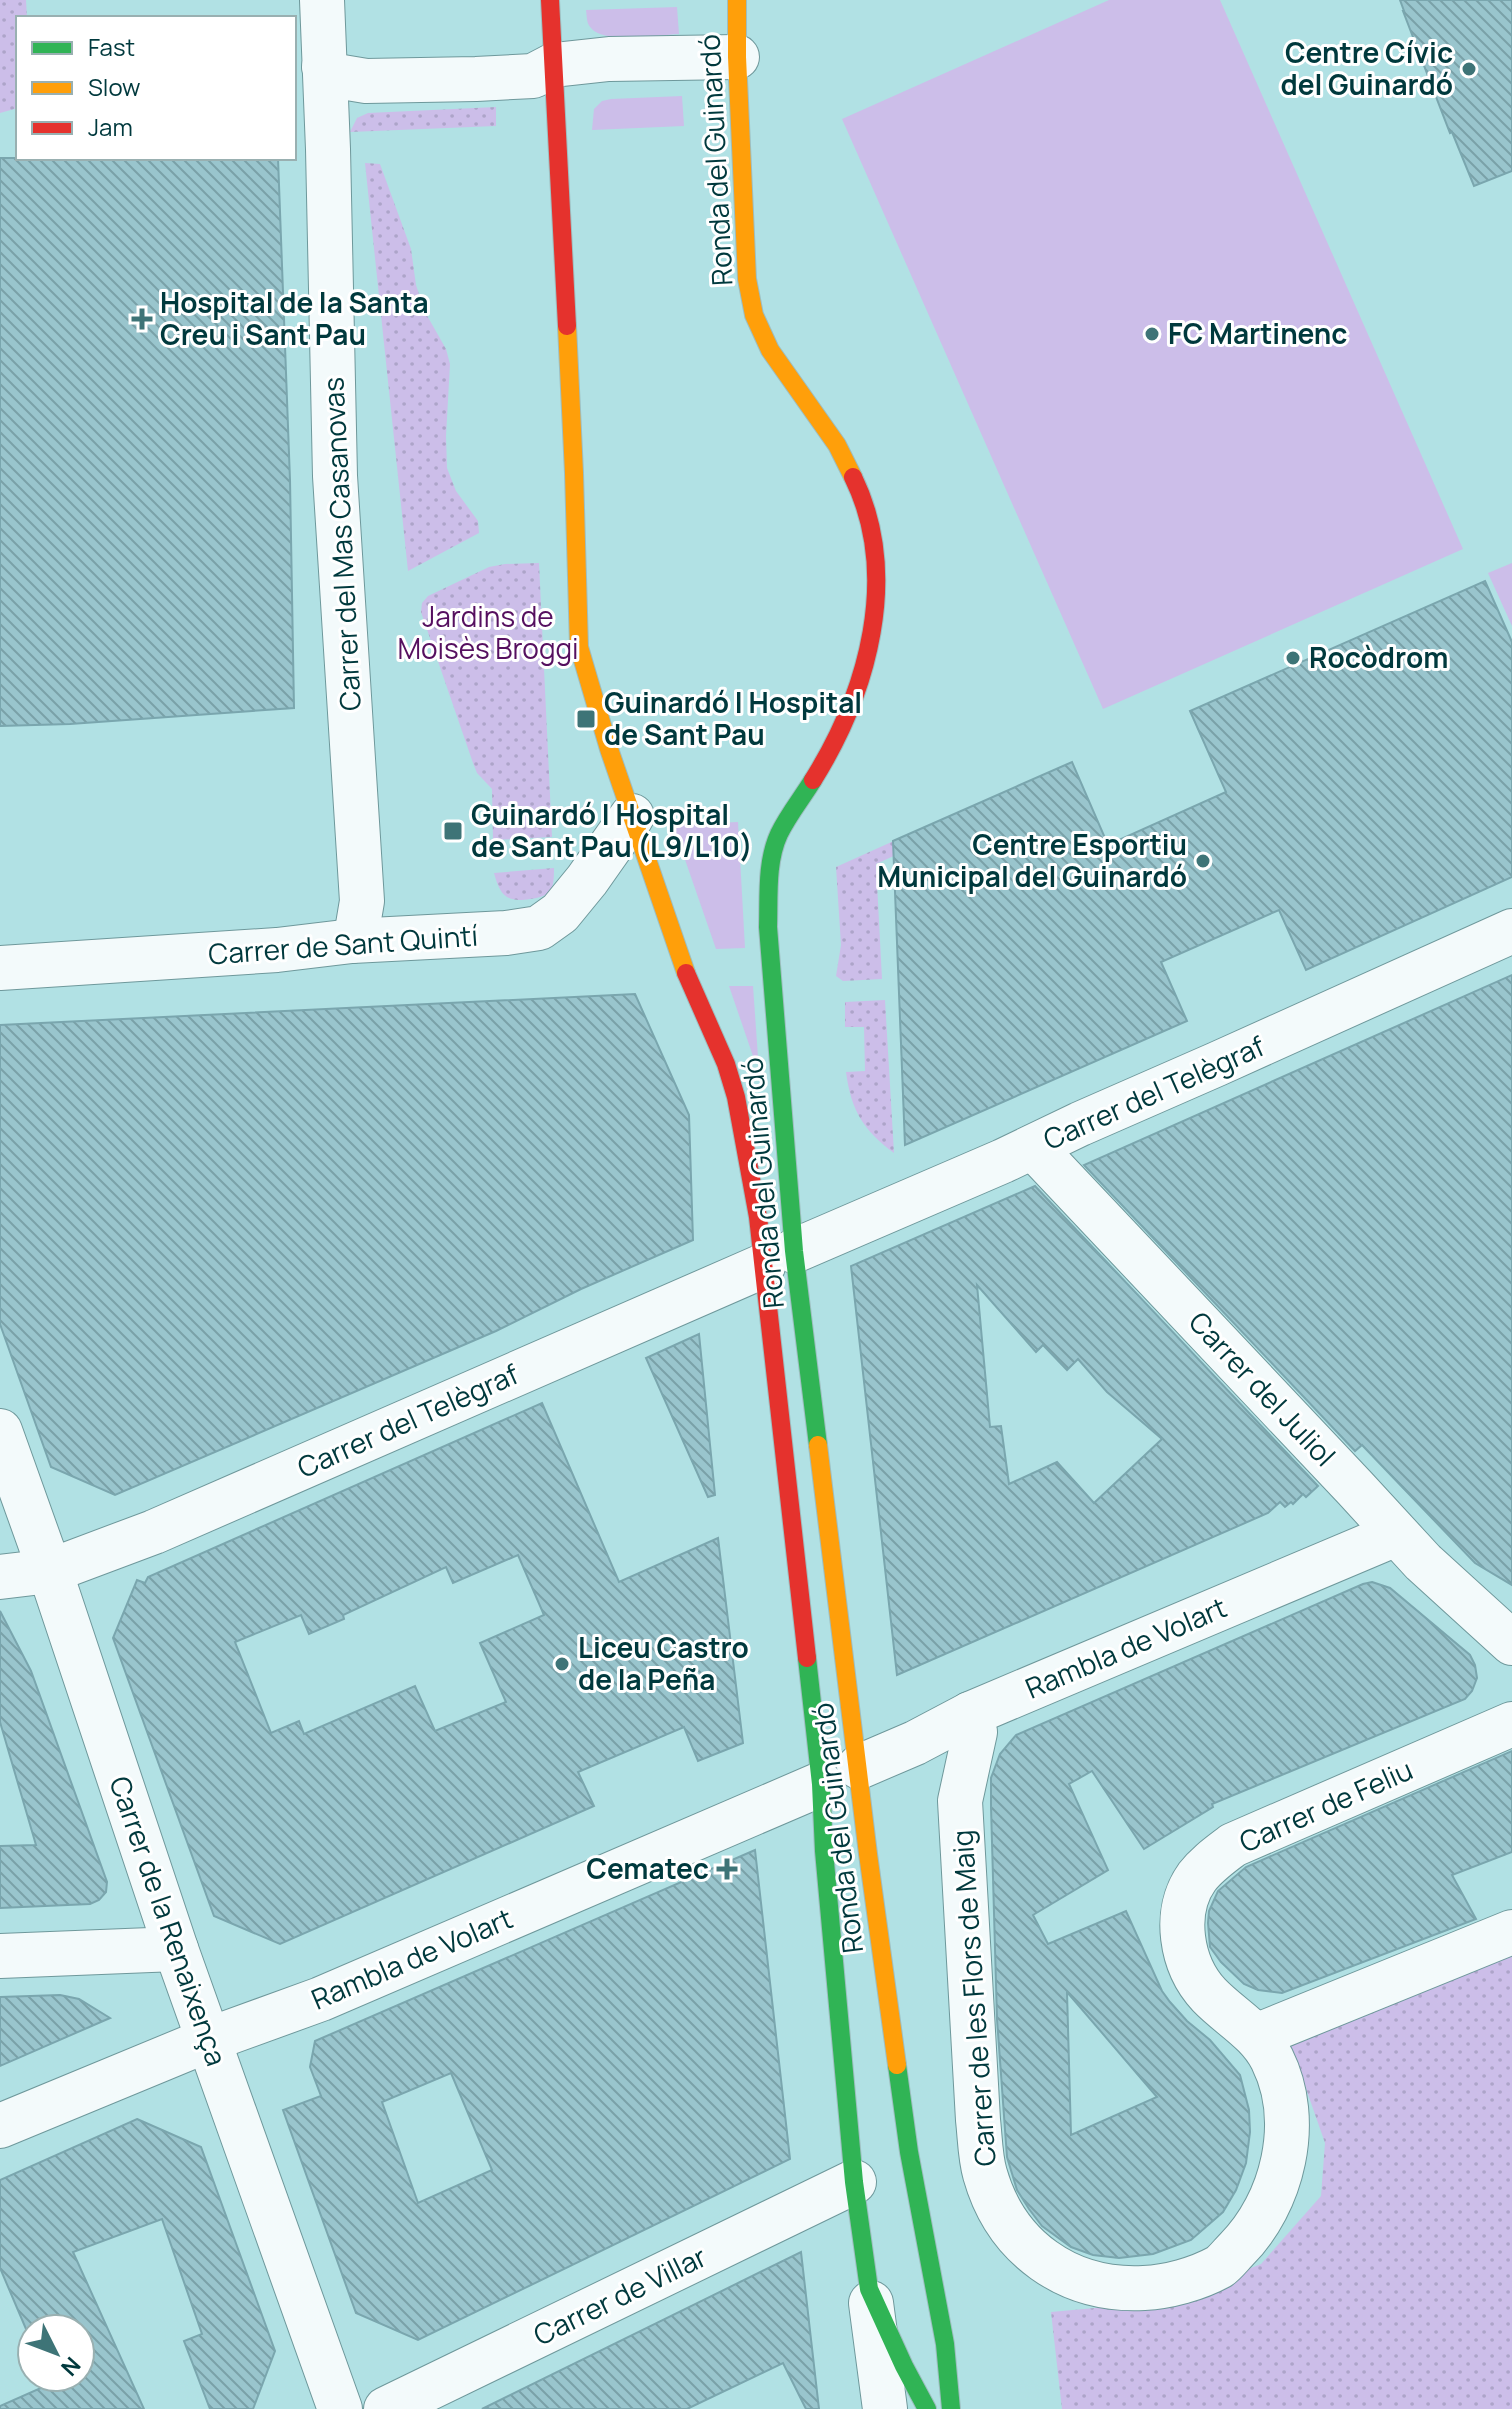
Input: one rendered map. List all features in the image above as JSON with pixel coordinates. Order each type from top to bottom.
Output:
[{"type":"main road","name":"Ronda del Guinardó","points":[[550,0],[574,473],[579,647],[596,708],[687,976],[726,1064],[736,1097],[758,1217],[779,1258],[840,1776],[824,1851],[854,2182],[869,2289]]},
{"type":"main road","name":"Ronda del Guinardó","points":[[737,0],[747,279],[754,315],[770,350],[837,445],[865,502],[876,561],[875,620],[863,672],[833,748],[779,834],[773,852],[768,927],[779,1258],[840,1776],[891,2031],[909,2152],[945,2344],[951,2409]]},
{"type":"main road","points":[[869,2289],[927,2409]]},
{"type":"street","name":"Carrer del Mas Casanovas","points":[[322,0],[335,476],[362,901],[357,931],[352,941]]},
{"type":"street","points":[[324,67],[336,76],[366,81],[533,76],[554,65],[609,59],[737,57]]},
{"type":"street","name":"Carrer de Sant Quintí","points":[[0,968],[277,950],[352,941],[506,933],[539,928],[560,913],[632,816]]},
{"type":"street","name":"Carrer del Telègraf","points":[[0,1577],[50,1571],[154,1532],[1033,1147],[1512,931]]},
{"type":"street","name":"Carrer del Juliol","points":[[1033,1147],[1423,1562],[1506,1632]]},
{"type":"street","name":"Carrer de la Renaixença","points":[[0,1431],[176,1949],[340,2409]]},
{"type":"street","name":"Rambla de Volart","points":[[0,2126],[208,2040],[321,1999],[840,1776],[915,1743],[970,1714],[1396,1534]]},
{"type":"street","name":"Carrer de les Flors de Maig","points":[[970,1714],[975,1732],[960,1801],[978,2120],[984,2172],[996,2203],[1025,2245],[1046,2264]]},
{"type":"street","name":"Carrer de Feliu","points":[[1046,2264],[1071,2277],[1097,2285],[1118,2289],[1162,2287],[1220,2266],[1252,2234],[1275,2194],[1287,2125],[1281,2082],[1272,2058],[1256,2036],[1195,1979],[1184,1942],[1183,1909],[1197,1877],[1212,1860],[1233,1845],[1512,1724]]},
{"type":"street","points":[[1256,2036],[1512,1932]]},
{"type":"street","points":[[0,1956],[176,1949]]},
{"type":"street","name":"Carrer de Villar","points":[[386,2409],[854,2182]]},
{"type":"street","points":[[869,2289],[885,2409]]},
{"type":"green space","points":[[0,0],[26,0],[27,16],[16,16],[16,109],[0,113]]},
{"type":"green space","name":"FC Martinenc","points":[[1109,0],[1220,0],[1463,549],[1103,709],[842,119]]},
{"type":"green space","points":[[677,7],[679,34],[632,37],[597,33],[588,24],[586,10]]},
{"type":"green space","points":[[682,96],[684,126],[592,130],[594,109],[602,101]]},
{"type":"green space","points":[[496,107],[496,126],[350,132],[357,118],[368,113]]},
{"type":"green space","name":"Jardins de Moisès Broggi","points":[[365,163],[380,164],[411,249],[416,285],[425,312],[446,349],[450,364],[447,468],[456,491],[478,521],[479,533],[408,571]]},
{"type":"green space","name":"Jardins de Moisès Broggi","points":[[539,563],[552,837],[493,840],[492,789],[477,773],[473,763],[421,612],[422,603],[428,596],[489,567]]},
{"type":"green space","points":[[1512,563],[1512,626],[1488,573]]},
{"type":"green space","points":[[738,822],[745,948],[716,949],[673,825]]},
{"type":"green space","points":[[907,835],[918,845],[876,864],[882,979],[843,981],[836,976],[841,945],[836,867]]},
{"type":"green space","points":[[554,868],[552,887],[547,894],[522,900],[505,896],[494,873]]},
{"type":"green space","points":[[729,986],[753,986],[758,1057],[754,1059]]},
{"type":"green space","points":[[885,1000],[894,1153],[874,1136],[860,1118],[851,1097],[846,1072],[865,1071],[864,1027],[845,1027],[845,1002]]},
{"type":"green space","points":[[1512,1947],[1512,2409],[1062,2409],[1051,2312],[1171,2301],[1261,2264],[1321,2196],[1325,2143],[1288,2037]]},
{"type":"building","name":"Centre Cívic del Guinardó","points":[[1400,0],[1512,0],[1512,171],[1474,186],[1450,133]]},
{"type":"building","name":"Hospital de la Santa Creu i Sant Pau","points":[[0,158],[278,160],[290,480],[294,708],[0,726]]},
{"type":"building","name":"Centre Esportiu Municipal del Guinardó","points":[[1485,581],[1512,642],[1512,877],[1306,970],[1279,910],[1161,962],[1187,1021],[905,1145],[893,841],[1072,762],[1108,845],[1226,792],[1190,711]]},
{"type":"building","points":[[1512,975],[1512,1585],[1475,1563],[1362,1445],[1355,1451],[1084,1165]]},
{"type":"building","points":[[635,994],[689,1115],[693,1240],[581,1289],[496,1331],[115,1495],[51,1467],[0,1324],[0,1025]]},
{"type":"building","points":[[1035,1186],[1318,1486],[1293,1504],[1291,1502],[1285,1507],[1280,1502],[1268,1513],[897,1675],[851,1266]],"holes":[[[977,1285],[1036,1352],[1043,1345],[1067,1370],[1078,1359],[1107,1392],[1162,1439],[1094,1503],[1057,1462],[1009,1484],[1001,1426],[990,1427]]]},
{"type":"building","points":[[699,1334],[715,1495],[708,1497],[646,1358]]},
{"type":"building","points":[[542,1403],[619,1582],[718,1538],[743,1743],[698,1761],[684,1727],[578,1772],[594,1806],[280,1944],[214,1916],[113,1638],[137,1580],[145,1583],[148,1577]],"holes":[[[518,1555],[544,1615],[480,1643],[506,1702],[435,1731],[415,1686],[304,1734],[299,1721],[271,1733],[235,1642],[301,1615],[309,1634],[446,1567],[453,1583]]]},
{"type":"building","points":[[1372,1582],[1390,1588],[1470,1655],[1477,1678],[1465,1699],[1212,1804],[1213,1807],[1144,1849],[1092,1771],[1069,1784],[1108,1870],[1033,1915],[1048,1944],[1126,1911],[1162,1991],[1240,2075],[1249,2110],[1250,2132],[1246,2163],[1236,2190],[1223,2212],[1191,2240],[1153,2254],[1119,2258],[1093,2255],[1071,2247],[1042,2226],[1029,2209],[1017,2190],[1007,2157],[997,2019],[991,1807],[991,1778],[1000,1754],[1016,1735]],"holes":[[[1067,1992],[1157,2097],[1071,2135]]]},
{"type":"building","points":[[0,1611],[31,1671],[107,1882],[106,1892],[90,1904],[0,1908],[0,1846],[36,1845],[0,1722]]},
{"type":"building","points":[[1512,1751],[1512,1852],[1452,1875],[1476,1919],[1282,1993],[1258,1990],[1244,1984],[1210,1947],[1209,1911],[1218,1891],[1246,1867]]},
{"type":"building","points":[[755,1850],[790,2159],[418,2340],[356,2313],[283,2110],[321,2096],[310,2067],[315,2041]],"holes":[[[451,2073],[492,2170],[418,2203],[382,2102]]]},
{"type":"building","points":[[60,1995],[79,1999],[110,2018],[0,2066],[0,1997]]},
{"type":"building","points":[[137,2119],[201,2147],[275,2351],[253,2409],[210,2409],[184,2341],[202,2334],[162,2219],[73,2252],[144,2409],[0,2409],[0,2406],[30,2393],[96,2393],[96,2313],[19,2313],[0,2268],[0,2180]]},
{"type":"building","points":[[801,2252],[819,2409],[806,2409],[783,2363],[687,2409],[482,2409]]},
{"type":"traffic: fast","points":[[813,780],[775,845],[769,880],[768,927],[794,1251],[818,1445]]},
{"type":"traffic: fast","points":[[807,1658],[821,1784],[824,1851],[854,2182],[869,2289],[927,2409]]},
{"type":"traffic: fast","points":[[897,2065],[909,2152],[945,2344],[951,2409]]},
{"type":"traffic: slow","points":[[737,0],[747,279],[754,315],[770,350],[837,445],[853,477]]},
{"type":"traffic: slow","points":[[567,326],[579,647],[609,749],[686,973]]},
{"type":"traffic: slow","points":[[818,1445],[897,2065]]},
{"type":"traffic: jam","points":[[550,0],[567,326]]},
{"type":"traffic: jam","points":[[813,780],[849,709],[872,632],[876,593],[875,553],[867,515],[853,477]]},
{"type":"traffic: jam","points":[[686,973],[726,1064],[736,1097],[758,1217],[807,1658]]},
{"type":"place","name":"Centre Cívic del Guinardó","points":[[1469,69]]},
{"type":"place","name":"Hospital de la Santa Creu i Sant Pau","points":[[142,319]]},
{"type":"place","name":"FC Martinenc","points":[[1152,334]]},
{"type":"place","name":"Rocòdrom","points":[[1293,658]]},
{"type":"place","name":"Guinardó | Hospital de Sant Pau","points":[[586,719]]},
{"type":"place","name":"Guinardó | Hospital de Sant Pau (L9/L10)","points":[[453,831]]},
{"type":"place","name":"Centre Esportiu Municipal del Guinardó","points":[[1203,861]]},
{"type":"place","name":"Liceu Castro de la Peña","points":[[562,1664]]},
{"type":"place","name":"Cematec","points":[[727,1869]]}]
